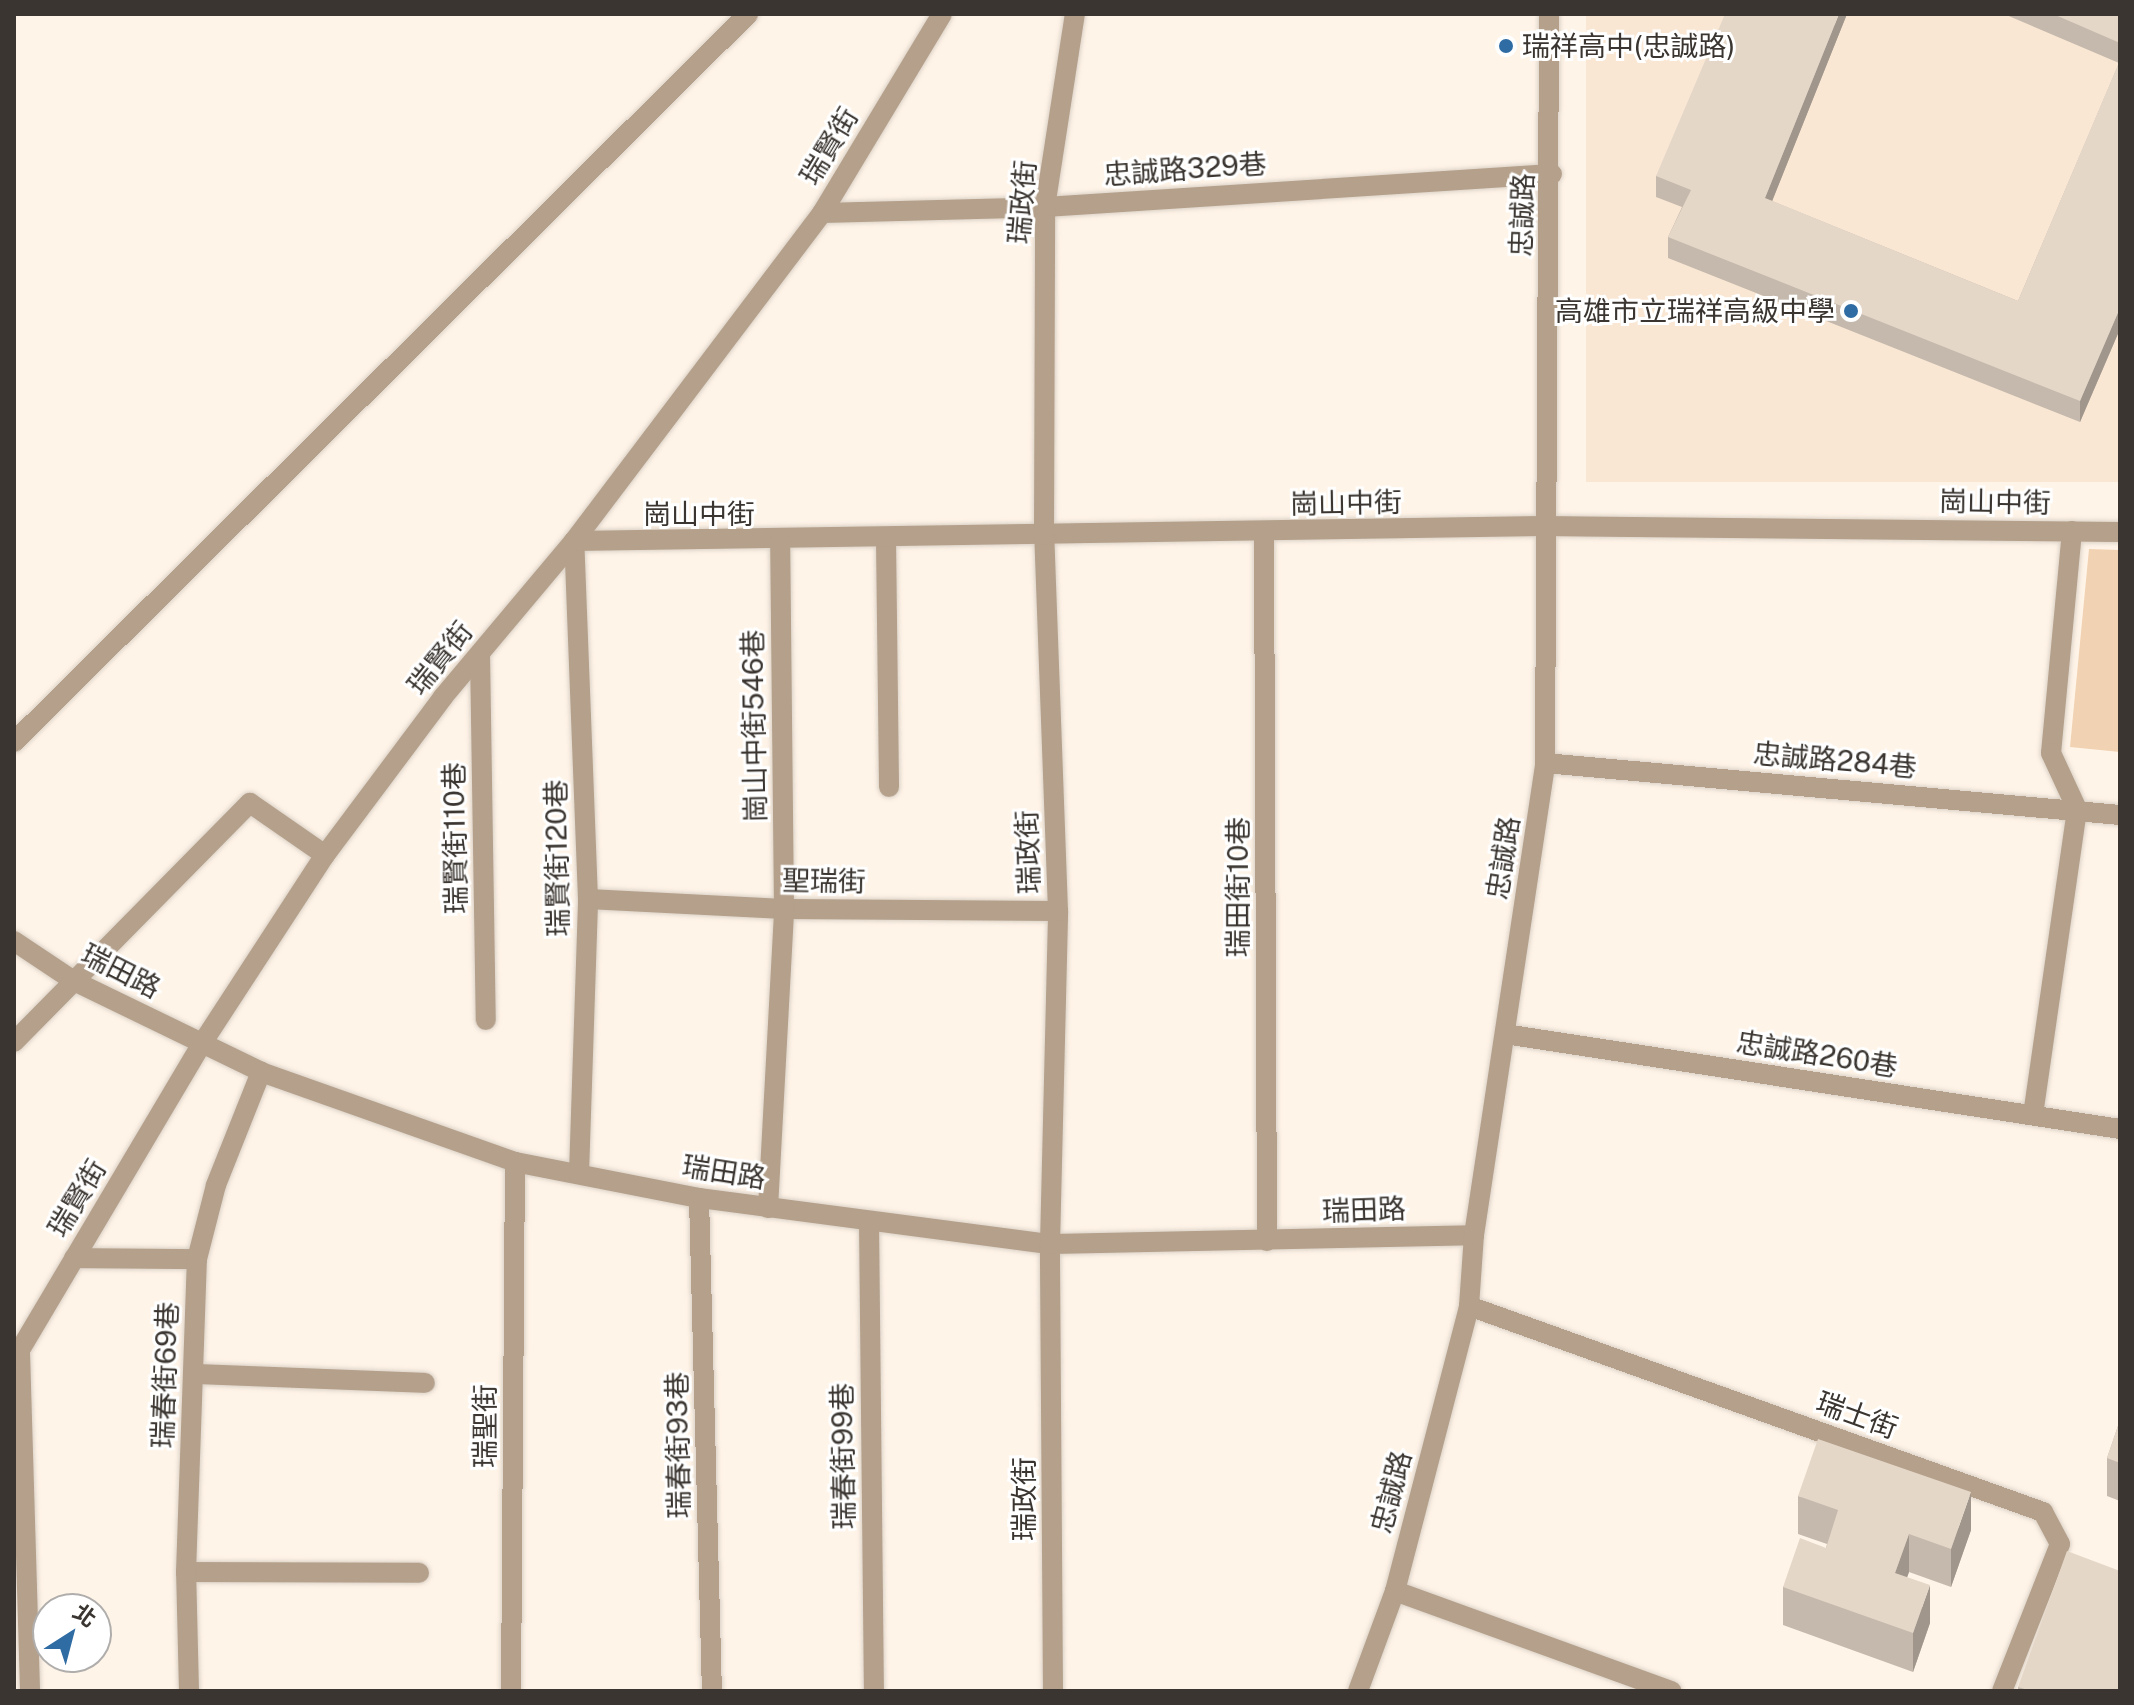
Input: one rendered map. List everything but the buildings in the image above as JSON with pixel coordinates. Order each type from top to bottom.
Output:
[{"type":"street","points":[[14,742],[748,14]]},
{"type":"street","name":"瑞賢街","points":[[17,1356],[203,1042],[325,855],[480,654],[574,541],[822,213],[942,14]]},
{"type":"street","name":"瑞政街","points":[[1053,1691],[1050,1244],[1058,911],[1044,535],[1045,207],[1075,14]]},
{"type":"street","name":"忠誠路","points":[[1358,1691],[1395,1591],[1469,1306],[1474,1235],[1545,763],[1543,526],[1552,174],[1549,14]]},
{"type":"street","name":"忠誠路329巷","points":[[822,213],[1045,207],[1552,174]]},
{"type":"street","name":"崗山中街","points":[[574,541],[780,542],[1543,526],[2120,532]]},
{"type":"street","points":[[2033,1115],[2077,809],[2051,753],[2072,531]]},
{"type":"street","name":"瑞田街10巷","points":[[1264,533],[1267,1241]]},
{"type":"street","points":[[886,539],[889,787]]},
{"type":"street","name":"瑞賢街120巷","points":[[574,541],[588,899],[579,1174]]},
{"type":"street","name":"崗山中街546巷","points":[[768,1208],[784,909],[780,542]]},
{"type":"street","name":"瑞賢街110巷","points":[[480,654],[486,1020]]},
{"type":"street","name":"忠誠路284巷","points":[[1545,763],[2120,815]]},
{"type":"street","points":[[14,1042],[250,803],[325,855]]},
{"type":"street","name":"聖瑞街","points":[[588,899],[784,909],[1058,911]]},
{"type":"street","name":"瑞田路","points":[[14,941],[74,981],[261,1072],[515,1162],[699,1198],[1050,1244],[1474,1235]]},
{"type":"street","name":"忠誠路260巷","points":[[1505,1034],[2120,1129]]},
{"type":"street","name":"瑞春街69巷","points":[[189,1691],[186,1572],[197,1259],[216,1185],[261,1072]]},
{"type":"street","name":"瑞聖街","points":[[511,1691],[515,1162]]},
{"type":"street","name":"瑞春街93巷","points":[[699,1198],[712,1691]]},
{"type":"street","name":"瑞春街99巷","points":[[869,1221],[874,1691]]},
{"type":"street","points":[[74,1258],[197,1259]]},
{"type":"street","name":"瑞士街","points":[[1469,1306],[2043,1512],[2060,1544],[2002,1691]]},
{"type":"street","points":[[17,1356],[21,1592],[30,1691]]},
{"type":"street","points":[[194,1374],[425,1383]]},
{"type":"street","points":[[186,1572],[419,1573]]},
{"type":"street","points":[[1395,1591],[1672,1691]]},
{"type":"shaded area","name":"高雄市立瑞祥高級中學","points":[[1586,14],[2120,14],[2120,482],[1586,482]]},
{"type":"shaded area","points":[[2089,549],[2120,550],[2120,752],[2070,747]]},
{"type":"place","name":"瑞祥高中(忠誠路)","points":[[1506,46]]},
{"type":"place","name":"高雄市立瑞祥高級中學","points":[[1851,311]]}]
